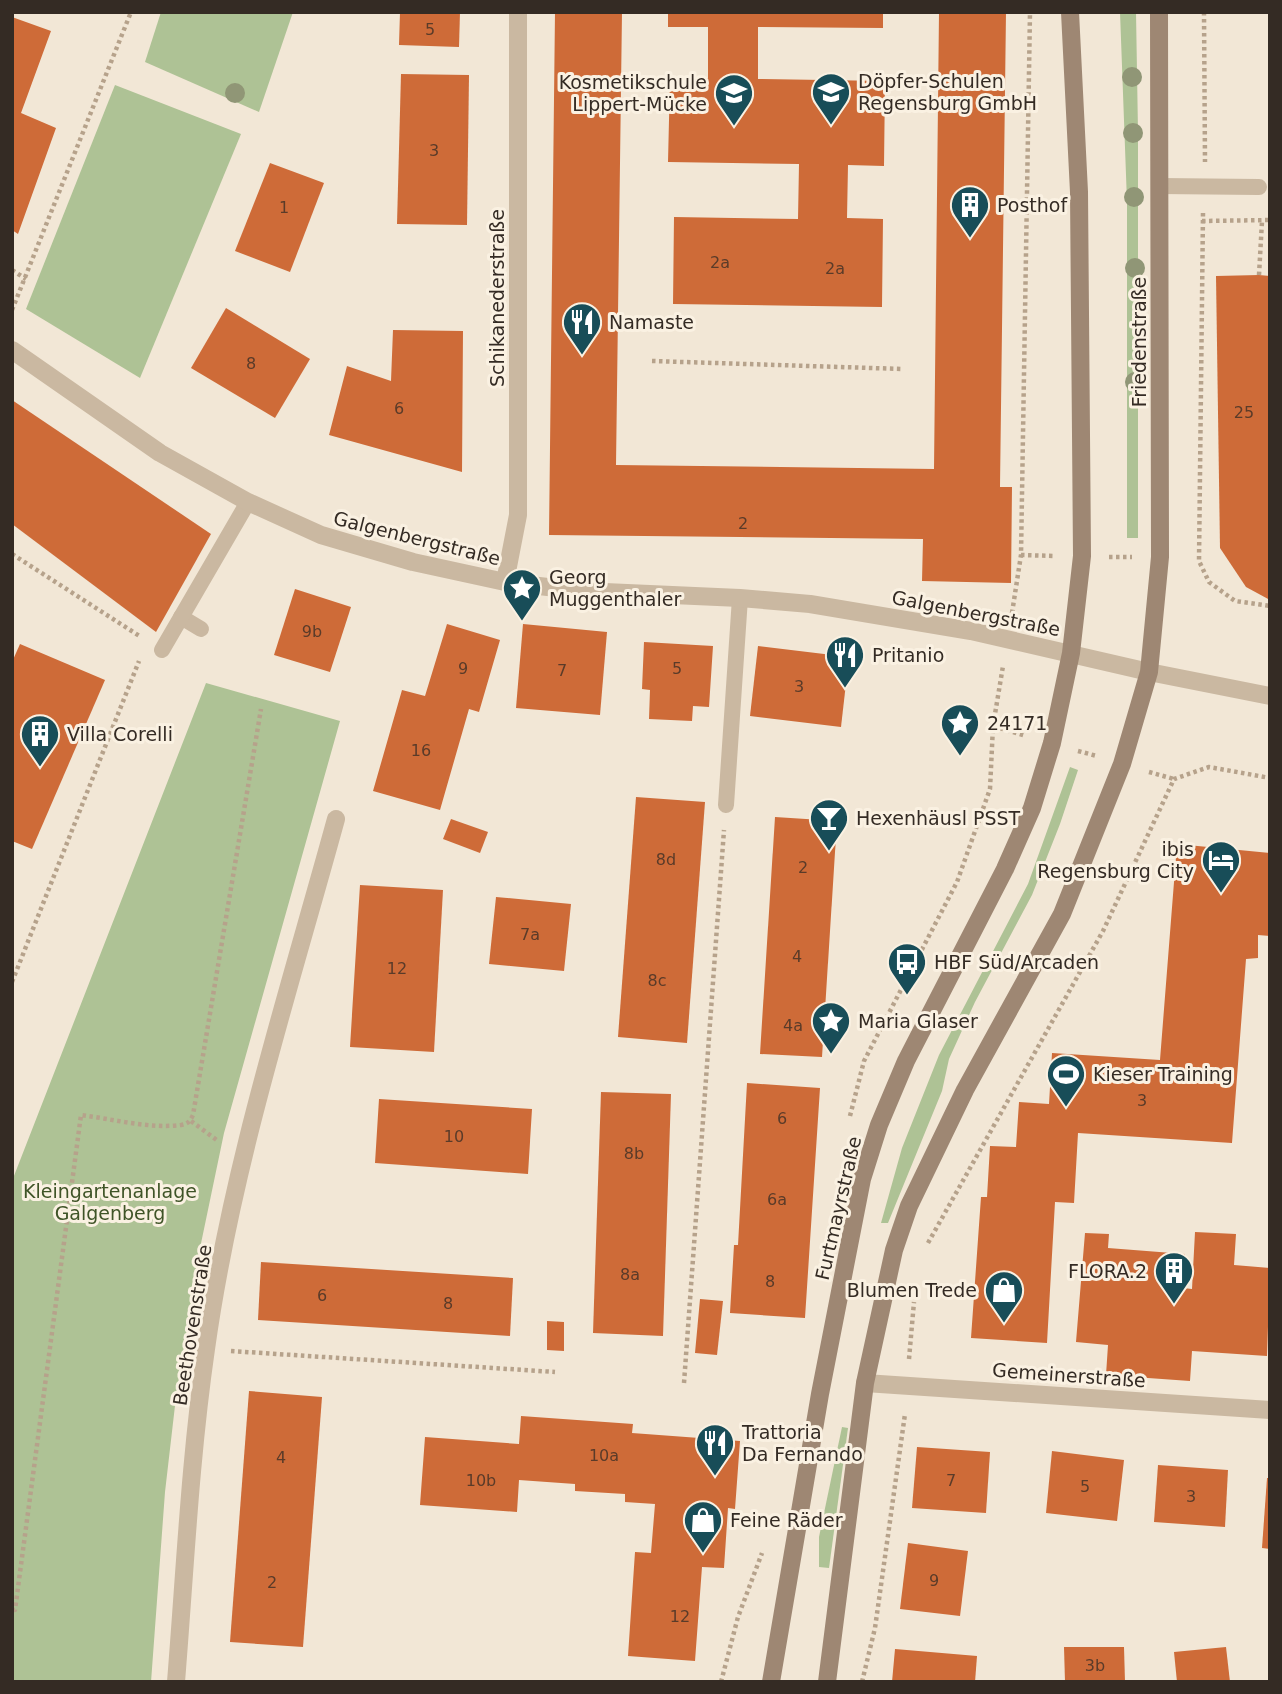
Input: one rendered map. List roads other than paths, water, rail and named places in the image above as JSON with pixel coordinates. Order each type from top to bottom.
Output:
[{"type":"main road","points":[[1070,12],[1079,192],[1082,556],[1071,653]]},
{"type":"main road","name":"Friedenstraße","points":[[1149,672],[1160,557],[1159,12]]},
{"type":"main road","name":"Furtmayrstraße","points":[[771,1682],[820,1394],[862,1180],[878,1125],[906,1061],[1005,869],[1032,808],[1052,743],[1071,653]]},
{"type":"main road","points":[[827,1682],[865,1383],[894,1250],[909,1206],[965,1090],[1062,914],[1122,764],[1149,672]]},
{"type":"street","name":"Schikanederstraße","points":[[505,582],[518,515],[518,12]]},
{"type":"street","name":"Galgenbergstraße","points":[[12,350],[160,453],[248,502],[321,536],[412,562],[505,582],[582,590],[810,604],[963,629],[1149,672],[1270,695]]},
{"type":"street","name":"Beethovenstraße","points":[[176,1682],[206,1349],[243,1159],[336,819]]},
{"type":"street","name":"Gemeinerstraße","points":[[865,1383],[1270,1410]]},
{"type":"lane","points":[[1160,186],[1259,187]]},
{"type":"lane","points":[[162,650],[248,502]]},
{"type":"lane","points":[[726,805],[740,598]]},
{"type":"lane","points":[[181,617],[201,629]]},
{"type":"place","name":"Döpfer-Schulen Regensburg GmbH","points":[[831,126]]},
{"type":"place","name":"Kosmetikschule Lippert-Mücke","points":[[734,127]]},
{"type":"place","name":"Posthof","points":[[970,239]]},
{"type":"place","name":"Namaste","points":[[582,356]]},
{"type":"place","name":"Georg Muggenthaler","points":[[522,622]]},
{"type":"place","name":"Pritanio","points":[[845,689]]},
{"type":"place","name":"24171","points":[[960,757]]},
{"type":"place","name":"Villa Corelli","points":[[40,768]]},
{"type":"place","name":"Hexenhäusl PSST","points":[[829,852]]},
{"type":"place","name":"ibis Regensburg City","points":[[1221,894]]},
{"type":"place","name":"HBF Süd/Arcaden","points":[[907,996]]},
{"type":"place","name":"Maria Glaser","points":[[831,1055]]},
{"type":"place","name":"Kieser Training","points":[[1066,1108]]},
{"type":"place","name":"FLORA.2","points":[[1174,1305]]},
{"type":"place","name":"Blumen Trede","points":[[1004,1324]]},
{"type":"place","name":"Trattoria Da Fernando","points":[[715,1477]]},
{"type":"place","name":"Feine Räder","points":[[703,1554]]},
{"type":"park label","name":"Kleingartenanlage Galgenberg","points":[[110,1202]]}]
